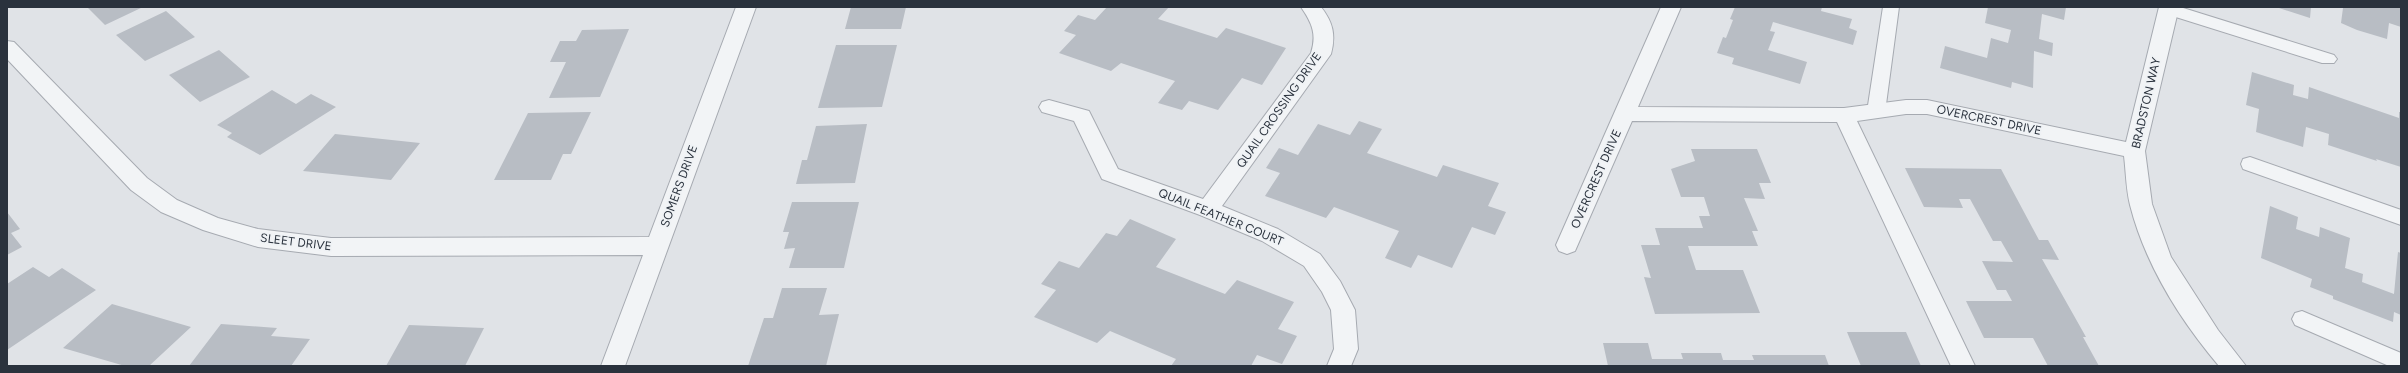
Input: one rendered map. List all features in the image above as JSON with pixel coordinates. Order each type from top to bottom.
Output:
[{"type":"street","name":"SOMERS DRIVE","points":[[613,366],[746,7]]},
{"type":"street","name":"QUAIL CROSSING DRIVE","points":[[1208,209],[1321,54],[1325,42],[1324,25],[1311,7]]},
{"type":"street","name":"OVERCREST DRIVE","points":[[1567,245],[1671,7]]},
{"type":"street","name":"BRADSTON WAY","points":[[2169,8],[2134,151],[2141,204],[2160,259],[2209,337],[2234,366]]},
{"type":"street","name":"SLEET DRIVE","points":[[7,47],[147,192],[183,213],[226,230],[285,242],[331,247],[657,246]]},
{"type":"street","name":"QUAIL FEATHER COURT","points":[[1049,107],[1082,116],[1110,174],[1208,209],[1289,245],[1312,260],[1322,271],[1343,310],[1346,349],[1339,366]]},
{"type":"street","name":"OVERCREST DRIVE","points":[[1625,114],[1844,115],[1876,112],[1897,107],[1940,108],[2134,151]]},
{"type":"street","points":[[1844,115],[1963,366]]},
{"type":"lane","points":[[1876,112],[1891,7]]},
{"type":"lane","points":[[2169,8],[2328,59]]},
{"type":"lane","points":[[2250,164],[2360,202],[2401,218]]},
{"type":"lane","points":[[2302,319],[2401,362]]},
{"type":"building","points":[[87,7],[143,7],[105,25]]},
{"type":"building","points":[[851,7],[906,7],[901,29],[845,29]]},
{"type":"building","points":[[1107,7],[1169,7],[1158,19],[1217,38],[1226,28],[1286,48],[1262,85],[1242,78],[1218,110],[1189,101],[1182,110],[1158,103],[1175,81],[1121,63],[1111,71],[1059,53],[1076,35],[1064,31],[1078,15],[1095,20]]},
{"type":"building","points":[[1735,7],[1822,7],[1821,11],[1852,19],[1849,28],[1857,31],[1853,45],[1773,22],[1770,31],[1775,32],[1768,50],[1807,62],[1800,84],[1732,64],[1734,58],[1717,53],[1723,37],[1726,38],[1733,20],[1730,19]]},
{"type":"building","points":[[1988,7],[2066,7],[2064,20],[2042,14],[2039,39],[2053,43],[2052,56],[2034,51],[2033,88],[2012,82],[2011,88],[1940,68],[1945,46],[1987,58],[1991,38],[2008,43],[2011,30],[1985,23]]},
{"type":"building","points":[[2276,7],[2311,7],[2310,18]]},
{"type":"building","points":[[2340,7],[2401,7],[2401,27],[2389,23],[2387,39],[2357,30],[2341,23],[2343,8]]},
{"type":"building","points":[[166,11],[195,37],[145,61],[116,35]]},
{"type":"building","points":[[629,29],[600,97],[549,98],[566,62],[550,62],[560,41],[576,41],[582,30]]},
{"type":"building","points":[[836,45],[897,45],[882,107],[818,108]]},
{"type":"building","points":[[219,50],[250,77],[200,102],[169,75]]},
{"type":"building","points":[[2252,72],[2294,85],[2293,95],[2308,99],[2309,87],[2399,118],[2399,112],[2401,112],[2401,167],[2328,145],[2329,134],[2306,127],[2303,147],[2256,132],[2259,109],[2246,105]]},
{"type":"building","points":[[272,90],[296,104],[311,94],[336,107],[260,155],[227,137],[232,133],[217,125]]},
{"type":"building","points":[[591,112],[571,154],[563,154],[551,180],[494,180],[528,113]]},
{"type":"building","points":[[1359,121],[1382,129],[1367,153],[1437,177],[1443,165],[1499,183],[1488,206],[1506,212],[1495,235],[1472,227],[1452,268],[1418,255],[1411,268],[1385,258],[1399,231],[1334,207],[1326,218],[1265,196],[1280,173],[1266,168],[1279,148],[1298,155],[1318,124],[1350,135]]},
{"type":"building","points":[[867,124],[855,183],[796,184],[802,160],[807,160],[816,126]]},
{"type":"building","points":[[335,134],[420,143],[391,180],[303,171]]},
{"type":"building","points":[[1691,149],[1757,149],[1771,183],[1759,183],[1765,199],[1744,198],[1758,231],[1752,231],[1758,246],[1688,246],[1696,270],[1743,270],[1760,313],[1655,314],[1644,277],[1651,278],[1641,245],[1660,245],[1655,228],[1703,228],[1699,216],[1710,216],[1704,197],[1681,197],[1671,169],[1695,161]]},
{"type":"building","points":[[1905,168],[2001,169],[2039,240],[2048,240],[2059,260],[2042,259],[2086,337],[2083,337],[2099,366],[2048,366],[2033,338],[1984,338],[1966,301],[2012,301],[2006,290],[1997,290],[1982,261],[2013,262],[2001,241],[1993,241],[1970,199],[1959,199],[1963,208],[1924,207]]},
{"type":"building","points":[[792,202],[859,202],[844,268],[789,268],[795,248],[784,249],[789,232],[783,232]]},
{"type":"building","points":[[2270,206],[2298,217],[2296,229],[2319,237],[2320,227],[2350,238],[2345,268],[2363,274],[2362,282],[2394,294],[2398,252],[2401,253],[2401,315],[2394,312],[2393,322],[2333,299],[2333,296],[2310,287],[2312,279],[2261,258]]},
{"type":"building","points":[[7,212],[20,229],[11,233],[22,247],[7,255]]},
{"type":"building","points":[[1130,219],[1176,239],[1156,267],[1225,294],[1237,280],[1294,302],[1278,329],[1297,336],[1282,364],[1257,355],[1251,366],[1171,366],[1176,359],[1110,331],[1097,343],[1034,317],[1056,290],[1041,284],[1059,261],[1079,268],[1106,233],[1117,236]]},
{"type":"building","points":[[33,267],[49,277],[62,268],[96,290],[7,350],[7,284]]},
{"type":"building","points":[[782,288],[827,288],[819,315],[839,314],[826,366],[748,366],[764,318],[773,318]]},
{"type":"building","points":[[112,304],[191,327],[149,366],[125,366],[63,348]]},
{"type":"building","points":[[221,324],[277,328],[271,336],[310,339],[291,366],[189,366]]},
{"type":"building","points":[[409,325],[484,328],[465,366],[386,366]]},
{"type":"building","points":[[1847,332],[1906,332],[1921,366],[1861,366]]},
{"type":"building","points":[[1603,343],[1648,343],[1652,359],[1683,359],[1681,353],[1721,353],[1723,360],[1754,360],[1752,355],[1825,355],[1829,366],[1608,366]]}]
